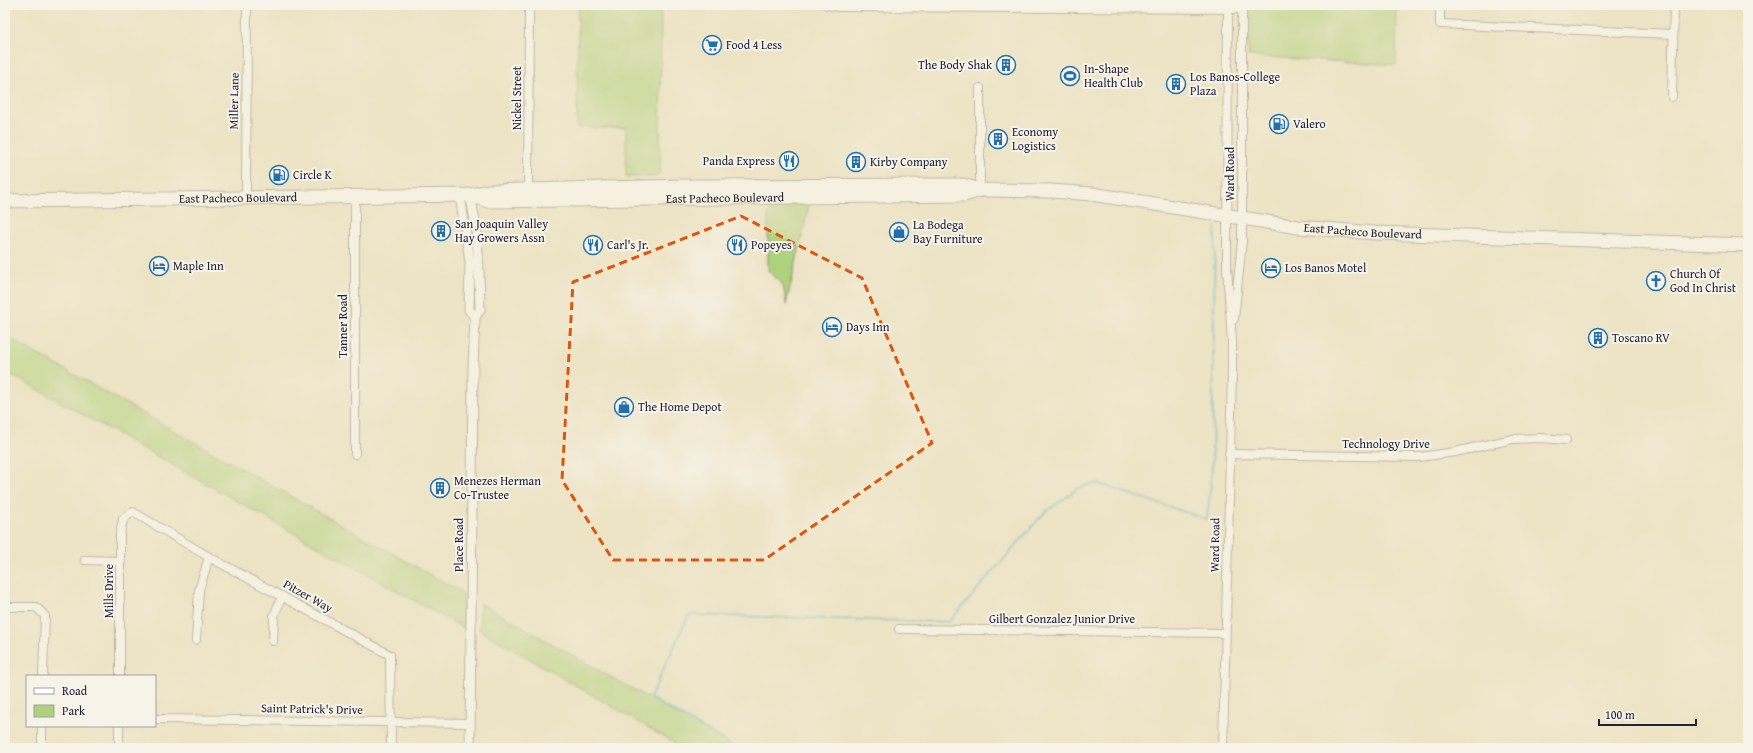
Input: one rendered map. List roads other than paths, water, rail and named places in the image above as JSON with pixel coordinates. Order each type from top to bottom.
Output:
[{"type":"highway","name":"East Pacheco Boulevard","points":[[5,201],[465,195],[488,191],[685,186],[963,185],[980,190],[1051,191],[1092,194],[1298,227],[1375,233],[1748,245]]},
{"type":"highway","name":"East Pacheco Boulevard","points":[[465,195],[488,202],[964,195],[980,190]]},
{"type":"street","name":"Miller Lane","points":[[246,198],[247,5]]},
{"type":"street","name":"Nickel Street","points":[[528,191],[529,5]]},
{"type":"street","points":[[827,5],[1242,7]]},
{"type":"street","points":[[1440,5],[1440,24],[1673,34]]},
{"type":"street","points":[[1672,97],[1674,5]]},
{"type":"street","name":"Ward Road","points":[[1228,7],[1226,215],[1227,266],[1232,342]]},
{"type":"street","name":"Ward Road","points":[[1223,748],[1232,342],[1242,242],[1242,7]]},
{"type":"street","points":[[980,88],[980,190]]},
{"type":"street","name":"Place Road","points":[[465,195],[476,217],[480,310],[475,317],[473,367],[470,748]]},
{"type":"street","name":"Tanner Road","points":[[355,197],[355,454]]},
{"type":"street","name":"Technology Drive","points":[[1229,454],[1420,457],[1442,455],[1520,439],[1541,438],[1566,440]]},
{"type":"street","name":"Pitzer Way","points":[[133,512],[209,557],[390,655],[391,748]]},
{"type":"street","name":"Mills Drive","points":[[120,675],[120,534],[123,519],[133,512]]},
{"type":"street","points":[[196,640],[199,590],[209,557]]},
{"type":"street","points":[[85,560],[121,561]]},
{"type":"street","points":[[273,641],[274,616],[282,596]]},
{"type":"street","points":[[5,607],[36,607],[45,616],[44,675]]},
{"type":"street","name":"Gilbert Gonzalez Junior Drive","points":[[899,629],[1225,633]]},
{"type":"street","name":"Saint Patrick's Drive","points":[[156,720],[470,723]]},
{"type":"street","points":[[42,727],[42,748]]},
{"type":"street","points":[[119,748],[120,727]]},
{"type":"waterway","points":[[737,748],[650,698],[689,615],[949,622],[1044,513],[1077,489],[1090,484],[1099,484],[1207,519],[1212,472],[1215,228]]},
{"type":"place","name":"Food 4 Less","points":[[712,45]]},
{"type":"place","name":"The Body Shak","points":[[1006,65]]},
{"type":"place","name":"In-Shape Health Club","points":[[1070,76]]},
{"type":"place","name":"Los Banos-College Plaza","points":[[1176,84]]},
{"type":"place","name":"Valero","points":[[1279,124]]},
{"type":"place","name":"Economy Logistics","points":[[998,139]]},
{"type":"place","name":"Panda Express","points":[[789,161]]},
{"type":"place","name":"Kirby Company","points":[[856,162]]},
{"type":"place","name":"Circle K","points":[[279,175]]},
{"type":"place","name":"San Joaquin Valley Hay Growers Assn","points":[[441,231]]},
{"type":"place","name":"La Bodega Bay Furniture","points":[[899,232]]},
{"type":"place","name":"Carl's Jr.","points":[[593,245]]},
{"type":"place","name":"Popeyes","points":[[737,245]]},
{"type":"place","name":"Maple Inn","points":[[159,266]]},
{"type":"place","name":"Los Banos Motel","points":[[1271,268]]},
{"type":"place","name":"Church Of God In Christ","points":[[1656,281]]},
{"type":"place","name":"Days Inn","points":[[832,327]]},
{"type":"place","name":"Toscano RV","points":[[1598,338]]},
{"type":"place","name":"The Home Depot","points":[[624,407]]},
{"type":"place","name":"Menezes Herman Co-Trustee","points":[[440,488]]}]
